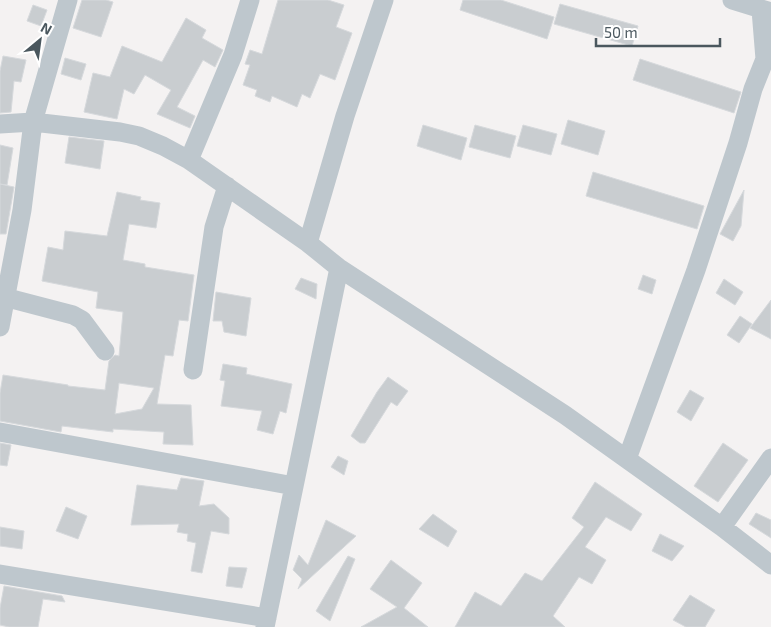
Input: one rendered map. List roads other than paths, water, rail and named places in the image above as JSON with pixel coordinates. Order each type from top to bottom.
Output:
[{"type":"street","points":[[0,326],[3,297],[22,210],[34,122],[68,0]]},
{"type":"street","points":[[189,160],[233,55],[250,0]]},
{"type":"street","points":[[308,243],[345,116],[384,0]]},
{"type":"street","points":[[627,459],[696,270],[738,143],[753,89],[765,59],[766,11],[732,0]]},
{"type":"street","points":[[0,124],[34,122],[120,132],[139,136],[189,160],[308,243],[340,268],[565,415],[722,527],[771,565]]},
{"type":"street","points":[[193,370],[214,227],[228,186]]},
{"type":"street","points":[[0,574],[266,622],[340,268]]},
{"type":"street","points":[[3,297],[73,315],[82,320],[105,350]]},
{"type":"street","points":[[0,432],[294,486]]},
{"type":"street","points":[[722,527],[771,458]]}]
